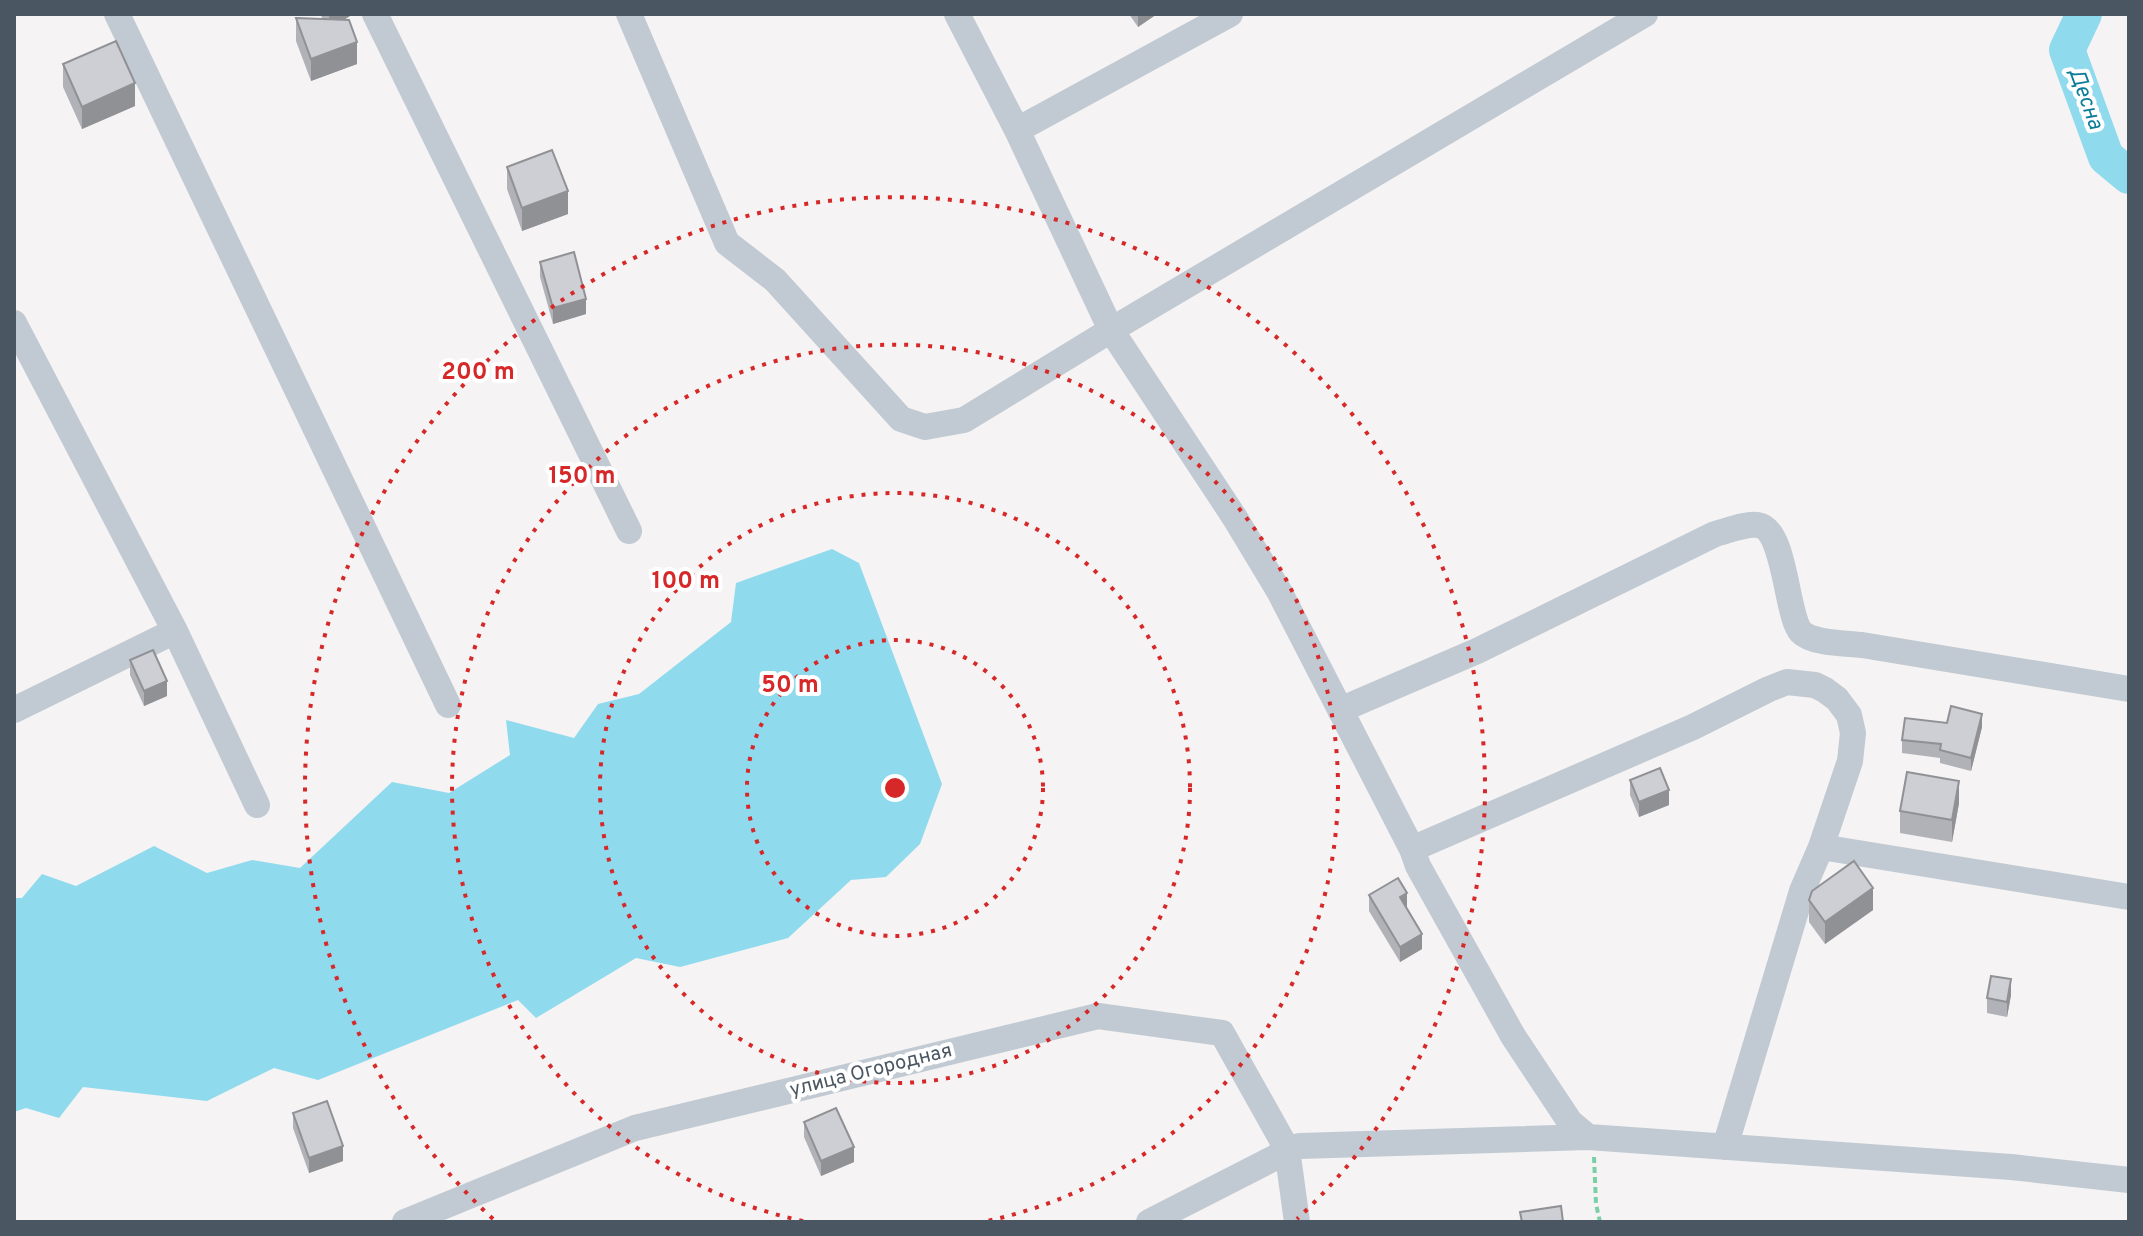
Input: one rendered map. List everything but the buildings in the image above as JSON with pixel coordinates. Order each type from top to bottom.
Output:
[{"type":"street","points":[[117,14],[448,705]]},
{"type":"street","points":[[375,14],[629,531]]},
{"type":"street","points":[[629,14],[727,243],[775,280],[901,419],[925,427],[964,420],[1645,14]]},
{"type":"street","points":[[957,14],[1017,130],[1111,330],[1235,518],[1279,591],[1418,866],[1513,1036],[1570,1122],[1588,1137]]},
{"type":"street","points":[[1017,130],[1230,14]]},
{"type":"street","points":[[14,323],[175,631],[257,805]]},
{"type":"street","points":[[1340,710],[1477,651],[1715,534],[1755,524],[1762,525],[1770,533],[1778,550],[1795,620],[1800,632],[1809,637],[2129,689]]},
{"type":"street","points":[[14,710],[175,631]]},
{"type":"street","points":[[1412,849],[1693,727],[1787,682],[1815,685],[1831,694],[1849,715],[1853,733],[1850,761],[1821,847],[1802,891],[1725,1147]]},
{"type":"street","points":[[1821,847],[2129,897]]},
{"type":"street","name":"улица Огородная","points":[[405,1222],[635,1128],[1098,1016],[1222,1033],[1287,1149]]},
{"type":"street","points":[[1149,1222],[1287,1149],[1315,1145],[1588,1137],[2011,1167],[2129,1180]]},
{"type":"street","points":[[1287,1149],[1297,1222]]},
{"type":"path","points":[[1588,1137],[1594,1159],[1600,1222]]},
{"type":"water","points":[[832,549],[859,563],[942,784],[920,844],[886,877],[851,880],[788,938],[680,967],[636,958],[536,1018],[518,1000],[318,1080],[274,1068],[207,1101],[83,1087],[59,1118],[26,1108],[14,1112],[14,898],[22,898],[42,874],[76,886],[154,846],[207,873],[252,860],[300,868],[392,782],[449,793],[510,755],[506,720],[574,738],[598,704],[639,694],[731,622],[736,583]]},
{"type":"waterway","name":"Десна","points":[[2084,14],[2067,50],[2106,157],[2129,176]]}]
